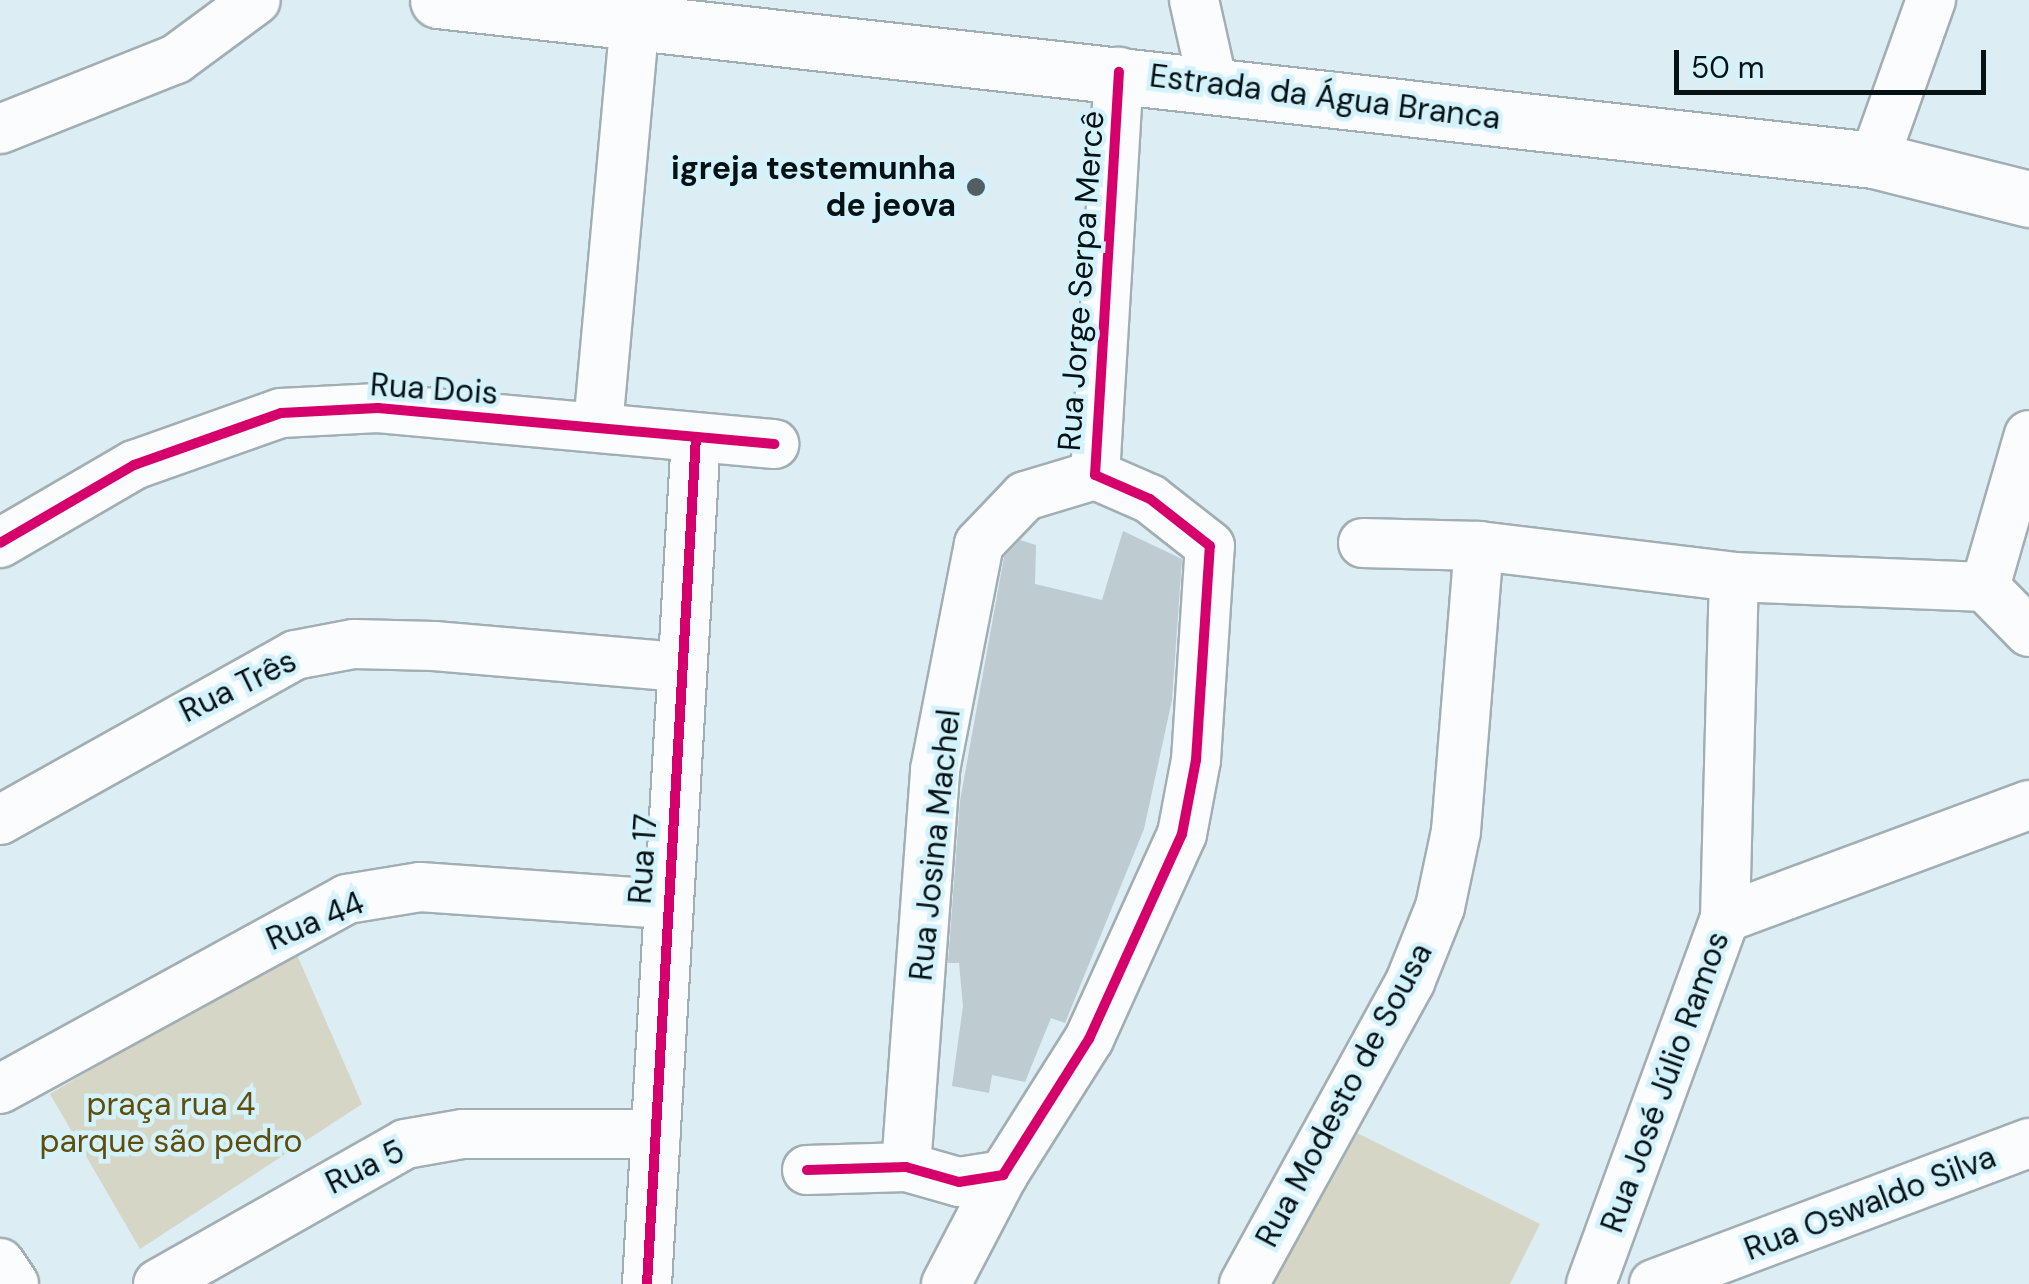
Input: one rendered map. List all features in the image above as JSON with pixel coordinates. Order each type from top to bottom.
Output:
[{"type":"main road","name":"Estrada da Água Branca","points":[[438,0],[1119,72],[1874,160],[2029,199]]},
{"type":"street","points":[[0,129],[176,60],[256,0]]},
{"type":"street","points":[[1194,0],[1213,85]]},
{"type":"street","points":[[1874,160],[1930,0]]},
{"type":"street","points":[[598,426],[635,19]]},
{"type":"street","name":"Rua Jorge Serpa Mercê","points":[[1002,1176],[1090,1039],[1182,834],[1196,760],[1210,546],[1150,499],[1094,475],[1119,72]]},
{"type":"street","name":"Rua Dois","points":[[0,543],[152,456],[281,413],[378,408],[774,444]]},
{"type":"street","points":[[1985,587],[2029,434]]},
{"type":"street","name":"Rua 17","points":[[647,1284],[665,904],[696,437]]},
{"type":"street","name":"Rua Josina Machel","points":[[906,1166],[935,770],[979,544],[1025,496],[1094,475]]},
{"type":"street","points":[[1363,543],[1480,546],[1734,577],[1985,587],[2029,632]]},
{"type":"street","name":"Rua Modesto de Sousa","points":[[1244,1284],[1410,982],[1440,907],[1456,831],[1480,546]]},
{"type":"street","name":"Rua José Júlio Ramos","points":[[1591,1284],[1725,918],[1734,577]]},
{"type":"street","name":"Rua Três","points":[[0,820],[295,655],[414,646],[681,668]]},
{"type":"street","points":[[1725,918],[2029,805]]},
{"type":"street","name":"Rua 44","points":[[0,1089],[347,900],[420,887],[665,904]]},
{"type":"street","name":"Rua 5","points":[[158,1284],[405,1144],[463,1134],[656,1134]]},
{"type":"street","name":"Rua Oswaldo Silva","points":[[1654,1284],[2029,1143]]},
{"type":"street","points":[[807,1170],[906,1166],[959,1182],[1002,1176]]},
{"type":"street","points":[[946,1284],[1002,1176]]},
{"type":"street","points":[[0,1263],[14,1284]]},
{"type":"green space","name":"praça rua 4 parque são pedro","points":[[294,948],[362,1104],[140,1249],[50,1094]]},
{"type":"green space","points":[[1343,1126],[1540,1224],[1510,1284],[1266,1284]]},
{"type":"building","points":[[1123,531],[1182,559],[1172,700],[1144,829],[1065,1023],[1051,1018],[1025,1082],[992,1075],[989,1093],[952,1086],[963,1006],[959,963],[948,963],[960,801],[1004,557],[1020,540],[1036,545],[1035,584],[1102,600]]},
{"type":"cycle path","points":[[807,1170],[906,1167],[959,1182],[1003,1175],[1089,1039],[1182,834],[1196,760],[1210,546],[1150,499],[1095,475],[1119,72]]},
{"type":"cycle path","points":[[0,543],[134,465],[281,413],[378,408],[774,444]]},
{"type":"cycle path","points":[[647,1284],[696,437]]},
{"type":"place","name":"igreja testemunha de jeova","points":[[976,187]]}]
